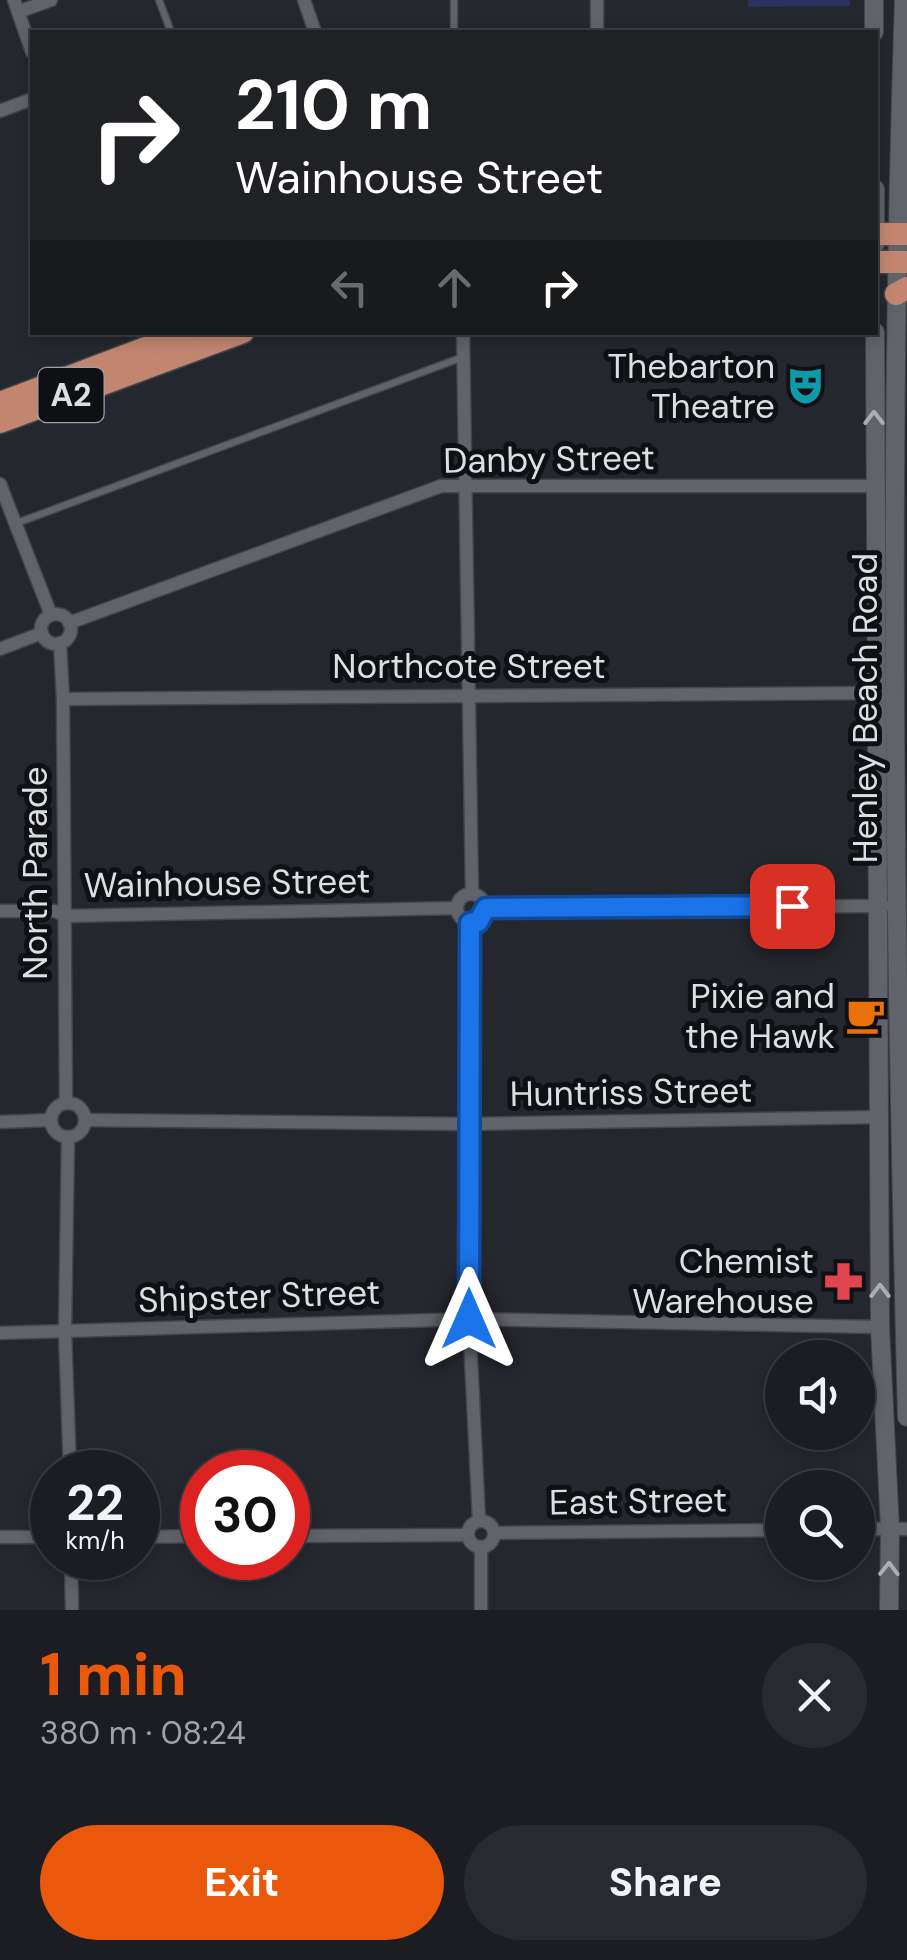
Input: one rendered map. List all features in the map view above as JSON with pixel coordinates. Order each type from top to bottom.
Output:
[{"type":"highway","name":"A2","points":[[0,403],[180,335]]},
{"type":"highway","name":"A2","points":[[0,422],[138,352],[227,335]]},
{"type":"main road","points":[[874,0],[874,30]]},
{"type":"main road","name":"Henley Beach Road","points":[[904,0],[893,262],[902,291],[899,906],[907,1417]]},
{"type":"main road","points":[[899,142],[907,170]]},
{"type":"main road","name":"Henley Beach Road","points":[[878,197],[893,234]]},
{"type":"main road","name":"Henley Beach Road","points":[[873,338],[880,1326],[898,1529],[889,1610]]},
{"type":"street","points":[[30,46],[16,6],[51,0]]},
{"type":"street","points":[[304,0],[314,30]]},
{"type":"street","points":[[597,0],[597,30]]},
{"type":"street","points":[[0,111],[30,100]]},
{"type":"street","points":[[463,335],[472,894]]},
{"type":"street","points":[[0,484],[51,615]]},
{"type":"street","name":"Danby Street","points":[[69,624],[441,486],[874,486]]},
{"type":"street","points":[[51,615],[62,616],[69,624],[68,637],[60,643],[51,642],[42,634],[42,624],[51,615]]},
{"type":"street","points":[[0,649],[42,634]]},
{"type":"street","name":"North Parade","points":[[60,643],[66,1103]]},
{"type":"street","name":"Northcote Street","points":[[63,699],[876,693]]},
{"type":"street","points":[[876,784],[902,784]]},
{"type":"street","points":[[472,894],[484,901],[486,908],[478,922],[470,923],[463,920],[457,908],[464,896],[472,894]]},
{"type":"street","points":[[486,908],[899,906]]},
{"type":"street","name":"Wainhouse Street","points":[[0,910],[55,910],[66,916],[457,908]]},
{"type":"street","points":[[470,923],[469,1319],[479,1520]]},
{"type":"street","points":[[50,1120],[58,1106],[66,1103],[82,1111],[82,1129],[68,1137]]},
{"type":"street","name":"Huntriss Street","points":[[85,1120],[471,1124],[879,1117]]},
{"type":"street","points":[[0,1122],[50,1120]]},
{"type":"street","points":[[50,1120],[54,1130],[68,1137]]},
{"type":"street","points":[[68,1137],[64,1332],[69,1450]]},
{"type":"street","name":"Shipster Street","points":[[0,1333],[469,1319],[880,1326]]},
{"type":"street","points":[[479,1520],[490,1523],[494,1533],[491,1543],[481,1548],[472,1544],[468,1535],[470,1525],[479,1520]]},
{"type":"street","name":"East Street","points":[[494,1533],[765,1530]]},
{"type":"street","points":[[310,1536],[468,1535]]},
{"type":"street","points":[[0,1537],[30,1537]]},
{"type":"street","points":[[481,1548],[481,1610]]},
{"type":"street","points":[[71,1580],[72,1610]]},
{"type":"lane","points":[[159,0],[169,30]]},
{"type":"lane","points":[[454,0],[454,30]]},
{"type":"lane","points":[[16,524],[463,357]]},
{"type":"shaded area","points":[[748,0],[850,0],[850,6],[748,7]]},
{"type":"place","name":"Thebarton Theatre","points":[[805,386]]},
{"type":"place","name":"Pixie and the Hawk","points":[[865,1016]]},
{"type":"place","name":"Chemist Warehouse","points":[[844,1281]]},
{"type":"route","points":[[469,1319],[470,923],[478,922],[486,908],[792,906]]}]
